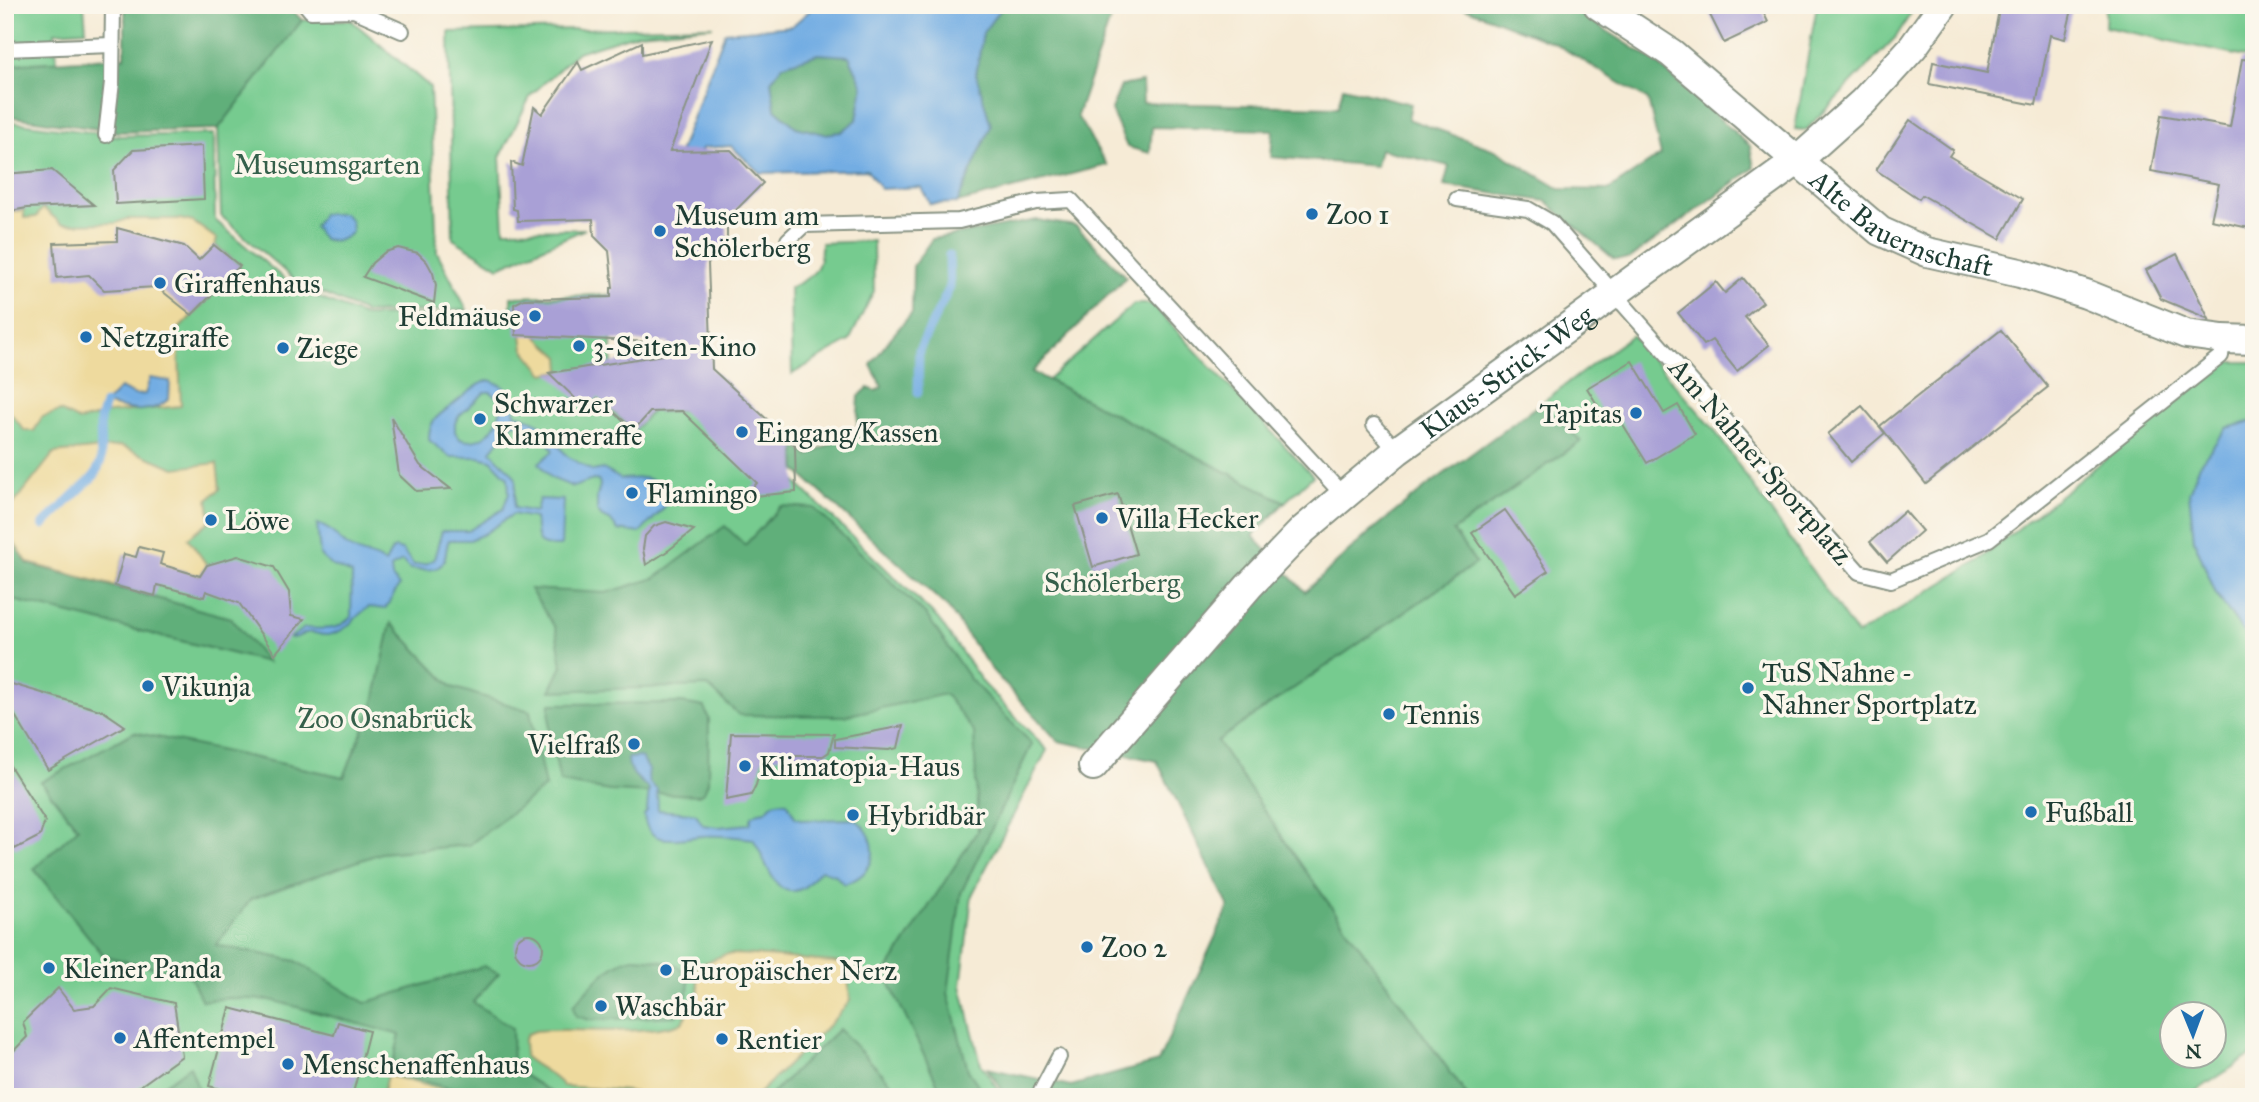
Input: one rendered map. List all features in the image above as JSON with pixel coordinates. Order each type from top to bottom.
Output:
[{"type":"street","name":"Alte Bauernschaft","points":[[1598,5],[1671,53],[1880,231],[1927,252],[2020,273],[2086,294],[2186,334],[2254,340]]},
{"type":"street","name":"Klaus-Strick-Weg","points":[[1093,766],[1249,586],[1303,530],[1397,451],[1797,161],[1863,102],[1913,47],[1943,5]]},
{"type":"lane","points":[[106,135],[112,82],[113,5]]},
{"type":"lane","points":[[308,8],[354,10],[402,31]]},
{"type":"lane","points":[[5,49],[113,45]]},
{"type":"lane","name":"Am Nahner Sportplatz","points":[[1457,199],[1528,209],[1552,223],[1859,572],[1891,580],[1989,540],[2221,356],[2223,339]]},
{"type":"lane","points":[[788,240],[804,225],[959,221],[1036,202],[1071,200],[1343,495]]},
{"type":"lane","points":[[1374,425],[1397,451]]},
{"type":"lane","points":[[1038,1097],[1059,1057]]},
{"type":"green space","points":[[5,5],[84,5],[86,30],[55,32],[57,62],[5,64]]},
{"type":"green space","points":[[125,5],[287,5],[302,20],[218,129],[119,132],[5,116],[5,65],[125,57]]},
{"type":"green space","points":[[1003,5],[1115,5],[1077,116],[1107,165],[957,203],[991,126],[976,74],[983,33]]},
{"type":"green space","points":[[1457,5],[1567,5],[1657,63],[1750,146],[1754,168],[1629,259],[1614,259],[1545,201],[1444,186],[1449,166],[1380,149],[1376,166],[1271,157],[1273,130],[1152,127],[1150,153],[1127,147],[1111,110],[1121,86],[1142,82],[1143,103],[1338,107],[1343,87],[1411,104],[1408,119],[1495,150],[1560,189],[1608,190],[1661,155],[1648,100],[1554,43]]},
{"type":"green space","points":[[1817,5],[1916,5],[1896,37],[1806,130],[1795,129]]},
{"type":"green space","points":[[2106,5],[2254,5],[2254,59],[2105,27]]},
{"type":"green space","name":"Museumsgarten","points":[[302,20],[351,20],[430,87],[437,252],[467,310],[366,313],[298,283],[221,216],[218,129]]},
{"type":"green space","name":"Museumsgarten","points":[[713,26],[639,33],[578,52],[531,95],[500,157],[504,230],[585,229],[499,267],[453,239],[449,32]]},
{"type":"green space","points":[[818,54],[849,56],[863,86],[857,120],[841,132],[824,134],[796,127],[775,109],[771,81],[783,65]]},
{"type":"green space","name":"Zoo Osnabrück","points":[[5,121],[119,136],[214,134],[215,220],[295,288],[364,316],[511,314],[511,297],[610,295],[613,412],[634,430],[653,410],[683,411],[759,447],[938,619],[984,684],[1047,750],[972,895],[961,986],[981,1064],[1003,1097],[5,1097]]},
{"type":"green space","name":"Schölerberg","points":[[1037,220],[1076,226],[1126,277],[1032,372],[1285,502],[1253,536],[1305,592],[1369,533],[1426,487],[1541,403],[1581,441],[1453,531],[1476,563],[1217,741],[1302,866],[1468,1097],[1007,1097],[987,1068],[1071,1086],[1158,1062],[1229,907],[1157,761],[1058,741],[992,670],[948,608],[796,470],[795,445],[808,456],[857,430],[859,396],[868,388],[876,391],[882,387],[871,365],[912,313],[913,266],[932,239]]},
{"type":"green space","points":[[873,241],[874,291],[849,341],[792,374],[790,288],[815,272],[820,260],[821,243]]},
{"type":"green space","points":[[1134,304],[1152,304],[1313,476],[1285,502],[1048,380]]},
{"type":"green space","name":"TuS Nahne - Nahner Sportplatz","points":[[1632,335],[1712,427],[1857,635],[1975,563],[2227,362],[2254,362],[2254,421],[2227,428],[2194,540],[2216,594],[2254,647],[2254,1053],[2187,1097],[1468,1097],[1302,866],[1217,741],[1476,563],[1453,531],[1580,442],[1541,403]]},
{"type":"green space","points":[[781,506],[814,508],[927,616],[970,679],[1032,744],[961,893],[948,993],[968,1070],[986,1097],[944,1097],[885,974],[978,830],[974,732],[945,694],[844,716],[739,715],[708,686],[550,691],[562,666],[556,629],[530,589],[606,593],[655,578],[725,526],[745,545]]},
{"type":"green space","points":[[5,530],[28,564],[231,618],[267,662],[5,600]]},
{"type":"green space","points":[[391,623],[452,687],[530,711],[545,787],[469,845],[381,853],[251,899],[216,945],[296,961],[365,1003],[484,966],[499,973],[473,1002],[512,1028],[513,1068],[558,1097],[484,1097],[390,1073],[400,1035],[271,1000],[226,998],[202,1001],[190,976],[104,956],[34,869],[78,828],[41,782],[134,732],[344,777],[374,702]]},
{"type":"green space","points":[[682,703],[704,707],[709,719],[708,782],[704,792],[698,795],[609,791],[560,782],[549,728],[550,704]]},
{"type":"green space","points":[[633,958],[671,963],[685,973],[688,991],[676,1016],[590,1020],[576,1016],[573,1006],[592,984],[615,965]]},
{"type":"green space","points":[[839,1029],[905,1097],[768,1097]]},
{"type":"green space","points":[[190,1066],[201,1097],[147,1097]]},
{"type":"sand","points":[[43,208],[62,224],[117,223],[126,219],[180,219],[193,222],[217,239],[215,245],[240,266],[178,330],[181,406],[110,413],[79,421],[60,411],[42,417],[34,431],[25,431],[5,406],[5,212],[24,210],[24,218],[36,217]]},
{"type":"sand","points":[[529,329],[560,357],[561,371],[544,374],[524,349],[522,335]]},
{"type":"sand","points":[[121,446],[175,468],[217,463],[220,489],[208,499],[211,520],[188,538],[207,565],[200,576],[124,555],[115,586],[28,563],[5,530],[5,515],[54,453]]},
{"type":"sand","points":[[726,954],[847,963],[850,1001],[755,1097],[657,1097],[627,1091],[563,1086],[525,1057],[524,1041],[527,1034],[535,1031],[628,1031],[682,1023],[699,993],[697,966]]},
{"type":"sand","points":[[387,1075],[470,1097],[382,1097]]},
{"type":"water","points":[[816,5],[1003,5],[983,33],[976,74],[991,126],[957,203],[930,204],[921,187],[881,189],[867,170],[760,173],[731,146],[703,148],[681,172],[674,166],[725,32],[792,26]],"holes":[[[818,54],[849,56],[863,86],[857,120],[841,132],[824,134],[796,127],[775,109],[771,81],[783,65]]]},
{"type":"water","points":[[322,214],[344,214],[351,220],[352,232],[339,240],[323,239],[314,227]]},
{"type":"water","points":[[150,378],[170,381],[169,399],[162,404],[147,410],[138,410],[105,404],[120,388],[135,395],[145,394]]},
{"type":"water","points":[[489,380],[509,391],[515,414],[545,428],[567,456],[593,471],[603,469],[621,479],[645,478],[660,483],[666,496],[663,509],[640,533],[618,530],[597,511],[599,481],[593,480],[573,487],[551,478],[539,463],[553,451],[546,439],[532,428],[513,423],[491,451],[516,479],[514,508],[536,512],[539,499],[563,500],[561,546],[545,545],[538,541],[535,518],[513,514],[484,534],[470,540],[449,540],[443,562],[436,568],[410,569],[402,561],[391,568],[392,577],[399,586],[385,609],[369,607],[335,633],[309,633],[290,638],[305,628],[335,627],[351,617],[352,574],[330,565],[320,555],[317,524],[327,528],[358,552],[385,563],[395,548],[402,550],[414,565],[425,564],[434,559],[442,531],[468,531],[503,509],[509,493],[508,478],[491,460],[479,457],[450,457],[429,440],[431,426],[437,417]],"holes":[[[485,392],[491,392],[501,401],[495,425],[477,440],[460,439],[455,432],[455,423],[460,415]]]},
{"type":"water","points":[[2254,421],[2254,647],[2216,594],[2194,540],[2189,492],[2201,462],[2227,428]]},
{"type":"water","points":[[639,757],[649,770],[650,783],[657,789],[658,810],[696,814],[703,825],[718,827],[750,824],[752,816],[766,811],[772,804],[780,801],[787,802],[795,817],[802,820],[855,819],[870,836],[873,855],[870,864],[856,879],[844,884],[835,875],[821,870],[804,887],[791,891],[783,889],[771,875],[753,839],[715,836],[674,839],[658,837],[646,826],[644,815],[647,811],[649,789],[635,776],[628,764],[628,758]]},
{"type":"building","points":[[1705,5],[1760,5],[1768,22],[1724,43]]},
{"type":"building","points":[[2000,5],[2073,5],[2065,39],[2050,35],[2036,105],[1929,84],[1933,62],[1987,73]]},
{"type":"building","name":"Museum am Schölerberg","points":[[712,39],[670,151],[731,150],[763,183],[727,219],[727,244],[708,264],[712,369],[795,445],[796,492],[744,497],[757,483],[682,411],[650,412],[634,430],[598,398],[585,408],[549,373],[669,354],[668,343],[516,335],[514,304],[524,299],[611,297],[613,288],[609,251],[594,236],[593,219],[518,221],[517,210],[513,209],[511,162],[522,166],[534,107],[542,114],[578,62],[582,70],[642,42],[642,54]]},
{"type":"building","points":[[2242,59],[2254,60],[2254,229],[2211,220],[2219,184],[2151,171],[2161,115],[2230,127]]},
{"type":"building","points":[[1910,120],[1953,150],[1949,156],[2023,199],[2000,239],[1922,195],[1919,199],[1876,170]]},
{"type":"building","points":[[202,146],[204,199],[116,204],[114,170],[133,150]]},
{"type":"building","points":[[52,170],[94,205],[27,208],[5,212],[5,174]]},
{"type":"building","name":"Giraffenhaus","points":[[117,228],[184,246],[199,260],[214,245],[240,266],[192,315],[157,287],[104,290],[89,275],[57,278],[54,243],[117,241]]},
{"type":"building","points":[[398,248],[418,253],[427,262],[436,285],[434,303],[363,277],[372,263],[385,252]]},
{"type":"building","points":[[2177,254],[2209,319],[2161,299],[2146,270]]},
{"type":"building","points":[[1743,278],[1763,302],[1745,317],[1769,345],[1737,371],[1712,340],[1704,345],[1678,313],[1716,282],[1725,293]]},
{"type":"building","points":[[2001,330],[2048,387],[1926,484],[1880,426]]},
{"type":"building","points":[[1632,361],[1664,413],[1678,405],[1695,434],[1647,463],[1619,418],[1609,424],[1587,388]]},
{"type":"building","points":[[1862,406],[1885,433],[1851,462],[1828,434]]},
{"type":"building","points":[[391,417],[420,465],[451,489],[416,491],[399,475]]},
{"type":"building","name":"Villa Hecker","points":[[1118,494],[1136,554],[1093,567],[1075,506]]},
{"type":"building","points":[[1505,510],[1548,571],[1515,594],[1472,533]]},
{"type":"building","points":[[1905,511],[1922,531],[1887,562],[1870,542]]},
{"type":"building","points":[[666,522],[694,530],[646,565],[643,549],[645,536],[654,526]]},
{"type":"building","points":[[139,547],[163,553],[160,564],[200,576],[207,565],[238,556],[274,567],[289,592],[291,616],[304,619],[275,654],[239,603],[206,591],[204,597],[157,585],[155,596],[115,586],[124,554],[136,557]]},
{"type":"building","points":[[5,682],[103,711],[125,726],[48,770],[5,699]]},
{"type":"building","points":[[903,726],[898,748],[889,750],[835,747],[835,739]]},
{"type":"building","name":"Klimatopia-Haus","points":[[731,733],[834,734],[829,752],[823,756],[763,759],[751,795],[726,800]]},
{"type":"building","points":[[5,758],[45,821],[40,836],[15,849],[5,831]]},
{"type":"building","points":[[529,934],[539,938],[543,948],[539,958],[529,962],[519,958],[515,948],[519,938]]},
{"type":"building","name":"Affentempel","points":[[58,988],[74,1009],[94,1006],[111,988],[174,1003],[182,1056],[129,1094],[51,1092],[45,1097],[13,1097],[5,1074],[5,1060],[27,1037],[23,1022]]},
{"type":"building","name":"Menschenaffenhaus","points":[[230,1008],[334,1035],[338,1022],[369,1031],[352,1097],[248,1097],[209,1086]]},
{"type":"waterway","points":[[918,392],[919,350],[950,287],[949,255]]},
{"type":"waterway","points":[[43,525],[95,475],[101,461],[100,420],[105,404]]},
{"type":"place","name":"Zoo 1","points":[[1312,214]]},
{"type":"place","name":"Museum am Schölerberg","points":[[660,231]]},
{"type":"place","name":"Giraffenhaus","points":[[160,283]]},
{"type":"place","name":"Feldmäuse","points":[[535,316]]},
{"type":"place","name":"Netzgiraffe","points":[[86,337]]},
{"type":"place","name":"3-Seiten-Kino","points":[[579,346]]},
{"type":"place","name":"Ziege","points":[[283,348]]},
{"type":"place","name":"Tapitas","points":[[1636,413]]},
{"type":"place","name":"Schwarzer Klammeraffe","points":[[480,419]]},
{"type":"place","name":"Eingang/Kassen","points":[[742,432]]},
{"type":"place","name":"Flamingo","points":[[632,493]]},
{"type":"place","name":"Villa Hecker","points":[[1102,518]]},
{"type":"place","name":"Löwe","points":[[211,520]]},
{"type":"place","name":"Vikunja","points":[[148,686]]},
{"type":"place","name":"TuS Nahne - Nahner Sportplatz","points":[[1748,688]]},
{"type":"place","name":"Tennis","points":[[1389,714]]},
{"type":"place","name":"Vielfraß","points":[[634,744]]},
{"type":"place","name":"Klimatopia-Haus","points":[[745,766]]},
{"type":"place","name":"Fußball","points":[[2031,812]]},
{"type":"place","name":"Hybridbär","points":[[853,815]]},
{"type":"place","name":"Zoo 2","points":[[1087,947]]},
{"type":"place","name":"Kleiner Panda","points":[[49,968]]},
{"type":"place","name":"Europäischer Nerz","points":[[666,970]]},
{"type":"place","name":"Waschbär","points":[[601,1006]]},
{"type":"place","name":"Affentempel","points":[[120,1038]]},
{"type":"place","name":"Rentier","points":[[722,1039]]},
{"type":"place","name":"Menschenaffenhaus","points":[[288,1064]]}]
